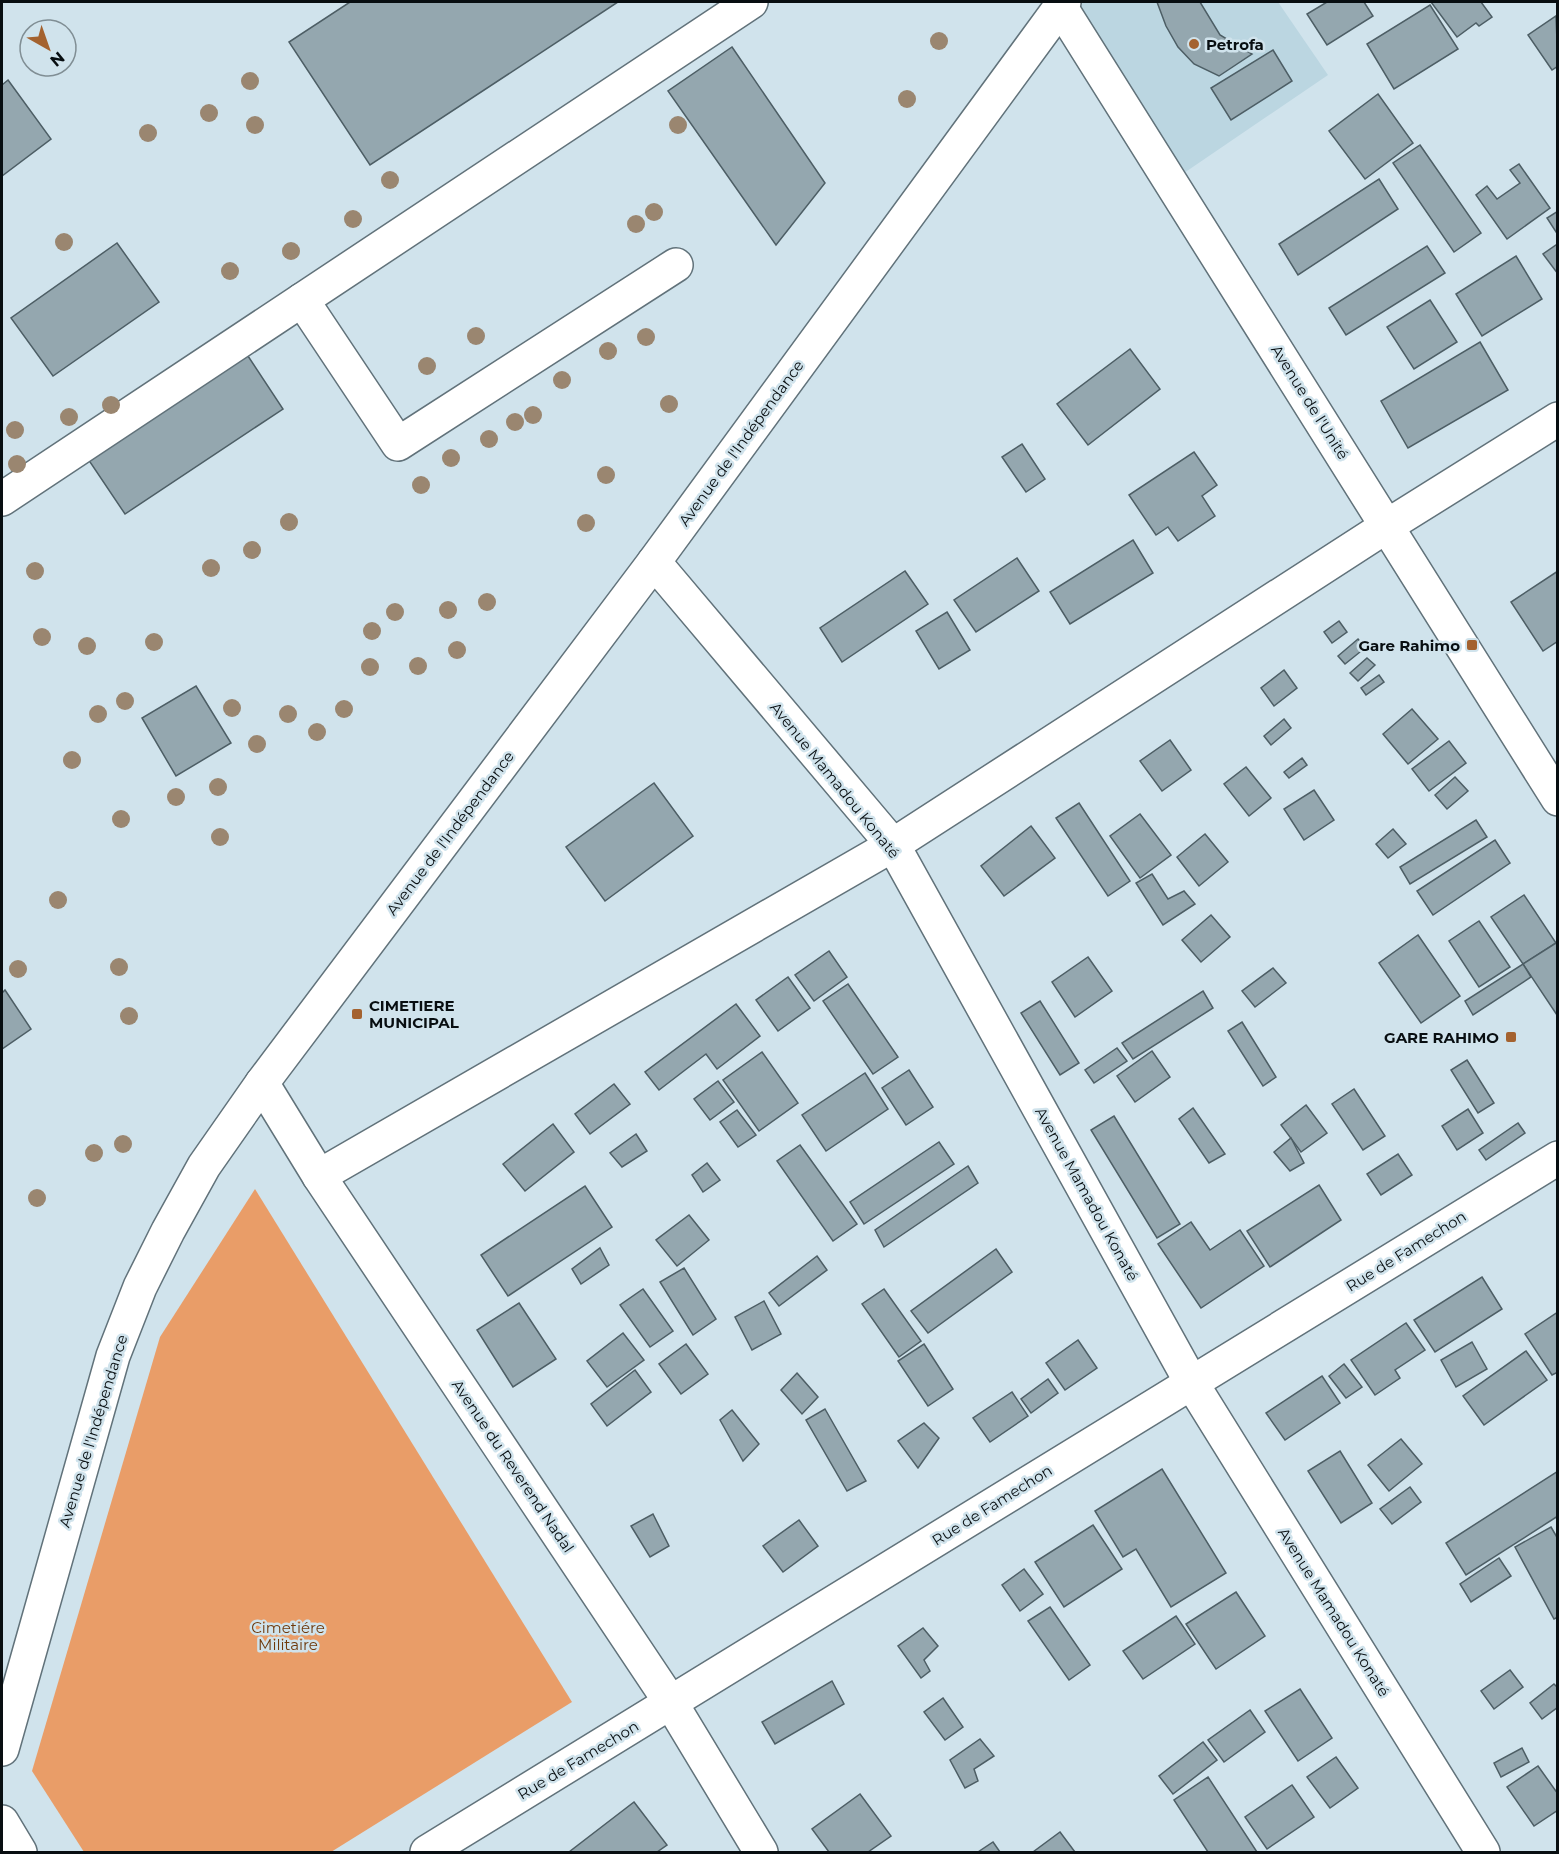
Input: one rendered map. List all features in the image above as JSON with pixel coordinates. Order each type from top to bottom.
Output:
[{"type":"main road","points":[[2,499],[751,2]]},
{"type":"main road","name":"Avenue de l'Unité","points":[[1062,4],[1557,799]]},
{"type":"main road","name":"Avenue de l'Indépendance","points":[[2,1749],[113,1356],[140,1287],[204,1166],[262,1083],[654,562],[1062,4]]},
{"type":"main road","points":[[302,300],[398,444],[676,266]]},
{"type":"main road","points":[[319,1176],[893,845],[1557,419]]},
{"type":"main road","name":"Avenue Mamadou Konaté","points":[[654,562],[893,845],[1191,1383],[1483,1852]]},
{"type":"main road","name":"Avenue du Reverend Nadal","points":[[262,1083],[319,1176],[671,1703],[761,1852]]},
{"type":"main road","name":"Rue de Famechon","points":[[427,1852],[1557,1158]]},
{"type":"main road","points":[[2,1822],[20,1852]]},
{"type":"shaded area","points":[[1080,2],[1278,2],[1328,75],[1184,173],[1077,5]]},
{"type":"green space","name":"Cimetiére Militaire","points":[[255,1189],[572,1702],[331,1852],[84,1852],[32,1771],[160,1337]]},
{"type":"building","points":[[350,2],[618,2],[370,165],[289,42]]},
{"type":"building","points":[[1157,2],[1200,2],[1220,35],[1252,54],[1219,76],[1194,64],[1178,47],[1166,26]]},
{"type":"building","points":[[1327,2],[1364,2],[1373,16],[1327,45],[1307,14]]},
{"type":"building","points":[[1431,2],[1481,2],[1492,17],[1479,26],[1476,23],[1457,37]]},
{"type":"building","points":[[1430,5],[1458,49],[1394,89],[1367,44]]},
{"type":"building","points":[[1556,16],[1558,66],[1552,70],[1528,35]]},
{"type":"building","points":[[732,47],[825,183],[776,245],[668,91]]},
{"type":"building","points":[[1273,50],[1292,81],[1231,120],[1211,88]]},
{"type":"building","points":[[8,80],[51,139],[2,176],[2,85]]},
{"type":"building","points":[[1378,94],[1413,143],[1365,179],[1329,131]]},
{"type":"building","points":[[1420,145],[1481,233],[1454,252],[1393,163]]},
{"type":"building","points":[[1519,164],[1550,208],[1507,239],[1476,195],[1487,186],[1497,199],[1520,183],[1510,170]]},
{"type":"building","points":[[1379,179],[1398,209],[1298,275],[1279,244]]},
{"type":"building","points":[[1558,211],[1558,235],[1547,218]]},
{"type":"building","points":[[117,243],[159,302],[53,376],[11,318]]},
{"type":"building","points":[[1556,245],[1558,247],[1558,274],[1543,254]]},
{"type":"building","points":[[1427,246],[1445,273],[1346,335],[1329,308]]},
{"type":"building","points":[[1516,256],[1542,299],[1482,336],[1456,294]]},
{"type":"building","points":[[1430,300],[1457,342],[1414,369],[1387,327]]},
{"type":"building","points":[[1480,342],[1508,390],[1408,448],[1381,401]]},
{"type":"building","points":[[1130,349],[1160,389],[1088,445],[1057,404]]},
{"type":"building","points":[[244,350],[283,409],[125,514],[86,456]]},
{"type":"building","points":[[1022,444],[1045,479],[1026,492],[1002,457]]},
{"type":"building","points":[[1194,452],[1217,485],[1202,496],[1215,516],[1178,541],[1168,527],[1156,535],[1129,495]]},
{"type":"building","points":[[1133,540],[1153,573],[1070,624],[1050,592]]},
{"type":"building","points":[[1017,558],[1039,591],[976,632],[954,600]]},
{"type":"building","points":[[905,571],[928,604],[842,662],[820,628]]},
{"type":"building","points":[[1558,571],[1558,641],[1543,651],[1511,602]]},
{"type":"building","points":[[947,612],[970,650],[939,669],[916,631]]},
{"type":"building","points":[[1339,621],[1347,632],[1332,643],[1324,632]]},
{"type":"building","points":[[1358,639],[1365,648],[1345,664],[1338,656]]},
{"type":"building","points":[[1367,658],[1375,665],[1358,681],[1350,673]]},
{"type":"building","points":[[1284,670],[1297,688],[1274,706],[1261,688]]},
{"type":"building","points":[[1379,675],[1384,682],[1366,695],[1361,688]]},
{"type":"building","points":[[196,686],[231,743],[176,776],[142,718]]},
{"type":"building","points":[[1412,709],[1438,739],[1408,764],[1383,734]]},
{"type":"building","points":[[1284,719],[1291,728],[1271,745],[1264,736]]},
{"type":"building","points":[[1170,740],[1191,770],[1162,791],[1140,761]]},
{"type":"building","points":[[1449,741],[1466,763],[1429,791],[1412,769]]},
{"type":"building","points":[[1302,758],[1307,765],[1289,778],[1284,772]]},
{"type":"building","points":[[1246,767],[1271,798],[1249,816],[1224,784]]},
{"type":"building","points":[[1455,777],[1468,791],[1447,809],[1435,795]]},
{"type":"building","points":[[654,783],[693,836],[605,901],[566,847]]},
{"type":"building","points":[[1314,790],[1334,820],[1304,840],[1284,809]]},
{"type":"building","points":[[1079,803],[1130,881],[1108,896],[1056,818]]},
{"type":"building","points":[[1140,814],[1171,855],[1140,878],[1110,836]]},
{"type":"building","points":[[1476,820],[1487,837],[1410,884],[1400,867]]},
{"type":"building","points":[[1031,826],[1055,858],[1004,896],[981,866]]},
{"type":"building","points":[[1393,829],[1406,844],[1388,858],[1376,844]]},
{"type":"building","points":[[1205,834],[1228,862],[1199,886],[1177,857]]},
{"type":"building","points":[[1495,840],[1510,863],[1433,915],[1417,891]]},
{"type":"building","points":[[1152,874],[1168,899],[1184,891],[1195,904],[1163,925],[1136,883]]},
{"type":"building","points":[[1524,895],[1556,943],[1523,964],[1491,917]]},
{"type":"building","points":[[1211,915],[1230,937],[1201,962],[1182,940]]},
{"type":"building","points":[[1479,921],[1510,967],[1479,987],[1449,941]]},
{"type":"building","points":[[1418,935],[1460,996],[1421,1023],[1379,963]]},
{"type":"building","points":[[1556,943],[1558,946],[1557,1015],[1523,964]]},
{"type":"building","points":[[829,951],[847,977],[814,1001],[795,975]]},
{"type":"building","points":[[1088,957],[1112,991],[1075,1017],[1052,982]]},
{"type":"building","points":[[1523,964],[1531,977],[1473,1015],[1465,1001]]},
{"type":"building","points":[[1273,968],[1286,983],[1255,1007],[1242,991]]},
{"type":"building","points":[[788,977],[810,1008],[778,1031],[756,1000]]},
{"type":"building","points":[[848,984],[898,1057],[873,1074],[823,1001]]},
{"type":"building","points":[[5,990],[31,1029],[2,1049],[2,993]]},
{"type":"building","points":[[1203,991],[1213,1008],[1133,1059],[1122,1043]]},
{"type":"building","points":[[1040,1001],[1079,1063],[1060,1075],[1021,1013]]},
{"type":"building","points":[[736,1004],[760,1036],[717,1069],[706,1054],[659,1090],[645,1072]]},
{"type":"building","points":[[1242,1022],[1276,1077],[1263,1086],[1228,1031]]},
{"type":"building","points":[[1117,1048],[1127,1061],[1094,1083],[1085,1070]]},
{"type":"building","points":[[1152,1051],[1170,1077],[1135,1102],[1117,1076]]},
{"type":"building","points":[[762,1052],[798,1103],[759,1131],[723,1080]]},
{"type":"building","points":[[1467,1060],[1494,1103],[1478,1113],[1451,1070]]},
{"type":"building","points":[[909,1070],[933,1107],[906,1125],[882,1088]]},
{"type":"building","points":[[865,1073],[888,1109],[826,1151],[802,1115]]},
{"type":"building","points":[[718,1081],[734,1102],[710,1120],[694,1099]]},
{"type":"building","points":[[614,1084],[630,1104],[590,1134],[575,1114]]},
{"type":"building","points":[[1354,1089],[1385,1136],[1363,1150],[1332,1104]]},
{"type":"building","points":[[1306,1105],[1327,1133],[1301,1152],[1281,1125]]},
{"type":"building","points":[[1193,1108],[1225,1154],[1209,1163],[1179,1119]]},
{"type":"building","points":[[1468,1109],[1483,1133],[1457,1150],[1442,1126]]},
{"type":"building","points":[[737,1110],[756,1135],[738,1147],[720,1122]]},
{"type":"building","points":[[1114,1116],[1180,1224],[1157,1238],[1091,1130]]},
{"type":"building","points":[[1518,1123],[1525,1133],[1486,1160],[1479,1150]]},
{"type":"building","points":[[553,1124],[574,1152],[525,1191],[503,1164]]},
{"type":"building","points":[[636,1134],[647,1151],[622,1167],[610,1153]]},
{"type":"building","points":[[1291,1138],[1304,1163],[1290,1171],[1274,1152]]},
{"type":"building","points":[[939,1142],[954,1164],[864,1224],[850,1202]]},
{"type":"building","points":[[800,1145],[857,1224],[833,1241],[777,1161]]},
{"type":"building","points":[[1398,1154],[1412,1175],[1381,1195],[1367,1174]]},
{"type":"building","points":[[707,1163],[720,1180],[703,1192],[692,1175]]},
{"type":"building","points":[[968,1166],[978,1183],[884,1247],[875,1230]]},
{"type":"building","points":[[1319,1185],[1341,1220],[1270,1267],[1247,1231]]},
{"type":"building","points":[[585,1186],[612,1227],[508,1296],[481,1255]]},
{"type":"building","points":[[689,1215],[709,1240],[677,1266],[656,1240]]},
{"type":"building","points":[[1191,1222],[1210,1250],[1240,1230],[1264,1266],[1201,1308],[1158,1244]]},
{"type":"building","points":[[600,1248],[609,1265],[581,1284],[572,1269]]},
{"type":"building","points":[[996,1249],[1012,1272],[928,1333],[911,1311]]},
{"type":"building","points":[[817,1256],[827,1270],[779,1306],[769,1293]]},
{"type":"building","points":[[684,1268],[716,1319],[693,1335],[660,1282]]},
{"type":"building","points":[[1482,1277],[1502,1309],[1435,1352],[1414,1320]]},
{"type":"building","points":[[643,1289],[673,1331],[650,1347],[620,1305]]},
{"type":"building","points":[[884,1289],[921,1341],[899,1357],[862,1304]]},
{"type":"building","points":[[764,1301],[781,1334],[752,1350],[735,1317]]},
{"type":"building","points":[[519,1303],[556,1359],[513,1387],[477,1330]]},
{"type":"building","points":[[1558,1312],[1558,1372],[1552,1375],[1525,1334]]},
{"type":"building","points":[[1406,1323],[1425,1350],[1395,1370],[1400,1378],[1375,1395],[1351,1360]]},
{"type":"building","points":[[623,1333],[644,1360],[607,1387],[587,1361]]},
{"type":"building","points":[[1078,1340],[1097,1368],[1065,1390],[1046,1363]]},
{"type":"building","points":[[1472,1342],[1487,1369],[1456,1387],[1441,1360]]},
{"type":"building","points":[[686,1344],[708,1374],[681,1394],[659,1364]]},
{"type":"building","points":[[924,1344],[953,1389],[928,1406],[898,1361]]},
{"type":"building","points":[[1526,1351],[1547,1380],[1484,1425],[1463,1396]]},
{"type":"building","points":[[1344,1364],[1362,1387],[1346,1398],[1329,1376]]},
{"type":"building","points":[[635,1370],[651,1392],[607,1426],[591,1404]]},
{"type":"building","points":[[797,1373],[818,1397],[802,1414],[781,1390]]},
{"type":"building","points":[[1322,1376],[1340,1403],[1285,1440],[1266,1413]]},
{"type":"building","points":[[1048,1379],[1058,1393],[1031,1413],[1021,1399]]},
{"type":"building","points":[[1012,1392],[1028,1416],[990,1442],[973,1418]]},
{"type":"building","points":[[825,1409],[866,1481],[847,1491],[806,1420]]},
{"type":"building","points":[[732,1410],[759,1444],[743,1461],[720,1420]]},
{"type":"building","points":[[924,1423],[939,1438],[918,1468],[898,1441]]},
{"type":"building","points":[[1401,1439],[1422,1464],[1389,1491],[1368,1465]]},
{"type":"building","points":[[1340,1451],[1372,1503],[1341,1523],[1308,1471]]},
{"type":"building","points":[[1162,1469],[1226,1573],[1171,1607],[1136,1549],[1123,1557],[1095,1511]]},
{"type":"building","points":[[1558,1471],[1558,1516],[1466,1575],[1446,1543]]},
{"type":"building","points":[[1410,1487],[1421,1502],[1392,1524],[1380,1509]]},
{"type":"building","points":[[653,1514],[669,1546],[650,1557],[631,1526]]},
{"type":"building","points":[[799,1520],[818,1546],[783,1572],[763,1546]]},
{"type":"building","points":[[1093,1525],[1122,1569],[1064,1607],[1035,1562]]},
{"type":"building","points":[[1551,1527],[1558,1539],[1558,1617],[1554,1619],[1515,1547]]},
{"type":"building","points":[[1499,1558],[1511,1576],[1471,1602],[1460,1584]]},
{"type":"building","points":[[1024,1569],[1043,1594],[1020,1611],[1002,1585]]},
{"type":"building","points":[[1236,1592],[1265,1636],[1216,1669],[1186,1624]]},
{"type":"building","points":[[1050,1607],[1090,1665],[1069,1680],[1028,1621]]},
{"type":"building","points":[[1176,1616],[1195,1644],[1143,1679],[1123,1651]]},
{"type":"building","points":[[923,1628],[938,1646],[924,1660],[930,1671],[921,1678],[898,1646]]},
{"type":"building","points":[[1510,1670],[1523,1687],[1494,1709],[1481,1691]]},
{"type":"building","points":[[832,1681],[844,1704],[775,1744],[762,1722]]},
{"type":"building","points":[[1554,1684],[1558,1688],[1558,1707],[1542,1719],[1530,1703]]},
{"type":"building","points":[[1300,1689],[1332,1738],[1298,1761],[1265,1711]]},
{"type":"building","points":[[943,1698],[963,1727],[945,1740],[924,1712]]},
{"type":"building","points":[[1250,1710],[1265,1732],[1224,1762],[1208,1740]]},
{"type":"building","points":[[980,1739],[994,1756],[974,1769],[978,1781],[965,1788],[950,1760]]},
{"type":"building","points":[[1203,1742],[1217,1760],[1173,1794],[1159,1776]]},
{"type":"building","points":[[1522,1748],[1529,1762],[1501,1777],[1494,1763]]},
{"type":"building","points":[[1336,1757],[1358,1788],[1330,1808],[1307,1777]]},
{"type":"building","points":[[1538,1766],[1558,1794],[1558,1810],[1534,1826],[1507,1787]]},
{"type":"building","points":[[1208,1777],[1257,1852],[1208,1852],[1174,1800]]},
{"type":"building","points":[[1292,1785],[1314,1817],[1267,1849],[1245,1817]]},
{"type":"building","points":[[860,1794],[891,1836],[868,1852],[829,1852],[812,1829]]},
{"type":"building","points":[[634,1802],[667,1845],[657,1852],[569,1852]]},
{"type":"building","points":[[1060,1832],[1075,1852],[1033,1852]]},
{"type":"building","points":[[993,1842],[1000,1852],[978,1852]]},
{"type":"place","name":"Petrofa","points":[[1194,44]]},
{"type":"place","name":"Gare Rahimo","points":[[1472,645]]},
{"type":"place","name":"CIMETIERE MUNICIPAL","points":[[357,1014]]},
{"type":"place","name":"GARE RAHIMO","points":[[1511,1037]]}]
